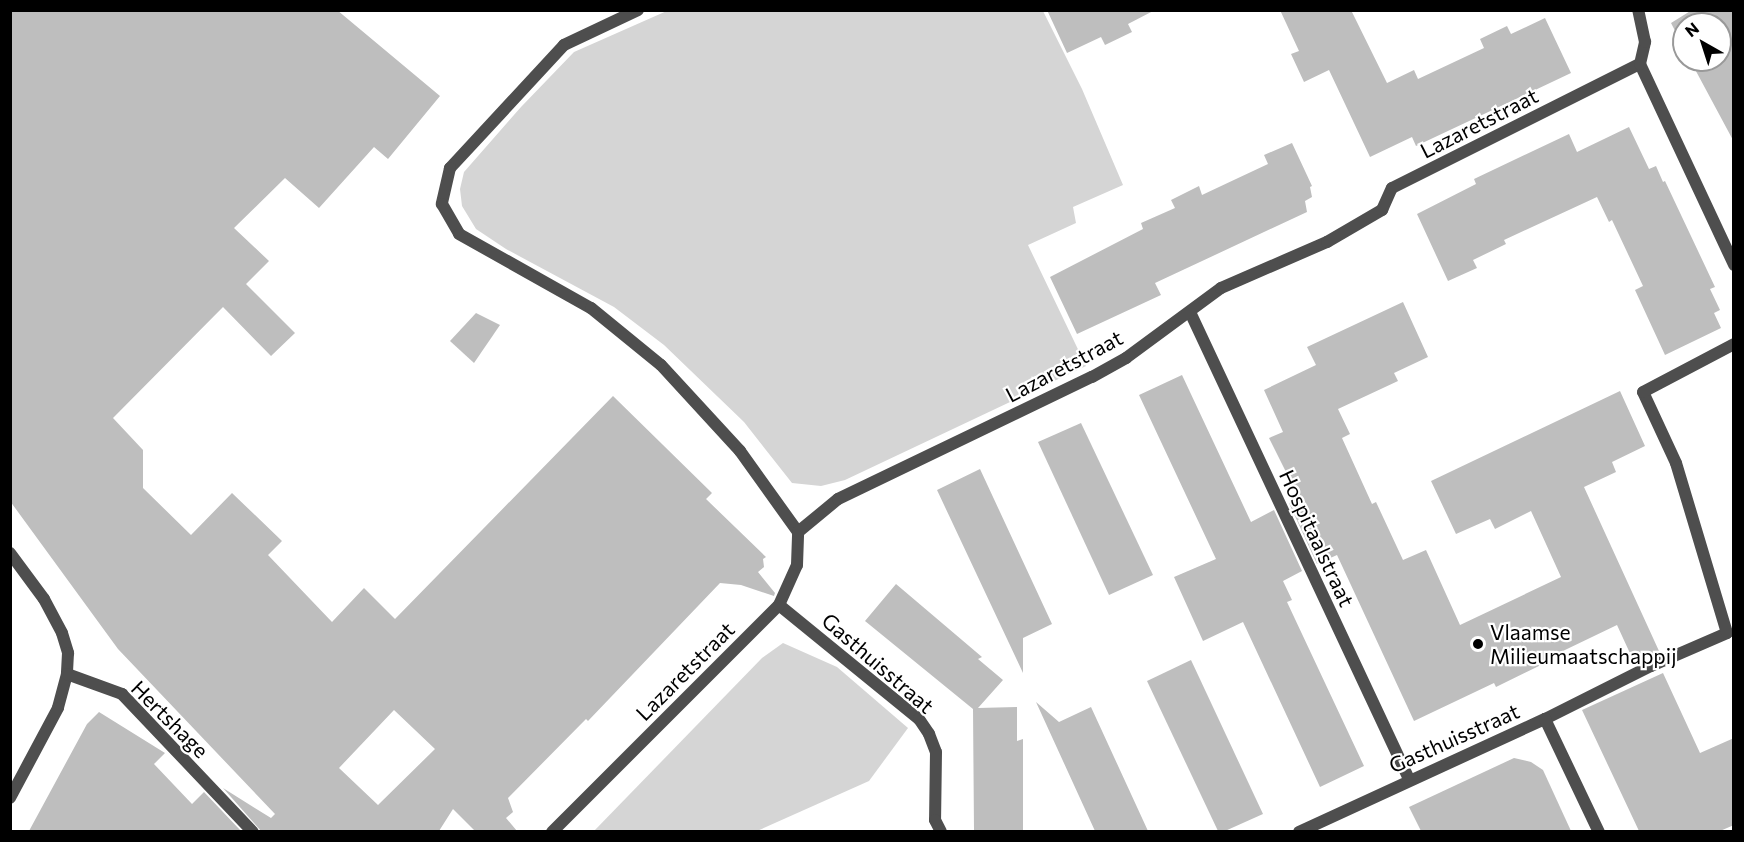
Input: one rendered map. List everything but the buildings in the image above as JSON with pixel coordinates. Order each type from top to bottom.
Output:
[{"type":"street","points":[[638,10],[564,45],[450,168],[442,204],[459,234],[591,308],[661,365],[740,451],[798,532]]},
{"type":"street","points":[[1638,10],[1645,42],[1640,63],[1734,266]]},
{"type":"street","name":"Lazaretstraat","points":[[552,831],[779,605],[797,565],[798,532],[838,499],[1092,377],[1126,358],[1221,288],[1327,242],[1382,210],[1392,188],[1640,63]]},
{"type":"street","name":"Hospitaalstraat","points":[[1190,312],[1409,779]]},
{"type":"street","points":[[1545,719],[1651,666],[1727,633],[1676,463],[1643,392],[1734,344]]},
{"type":"street","points":[[10,553],[44,599],[62,633],[68,653],[67,674],[58,708],[10,798]]},
{"type":"street","name":"Gasthuisstraat","points":[[779,605],[919,719],[929,734],[936,752],[935,820],[941,831]]},
{"type":"street","name":"Hertshage","points":[[67,674],[122,694],[253,831]]},
{"type":"street","name":"Gasthuisstraat","points":[[1299,831],[1545,719],[1599,831]]},
{"type":"shaded area","points":[[669,10],[1043,11],[1082,89],[1123,185],[1073,207],[1076,223],[1028,245],[1086,366],[845,480],[821,486],[792,483],[744,422],[664,345],[614,307],[506,249],[476,229],[462,206],[460,189],[464,172],[521,107],[574,52]]},
{"type":"shaded area","points":[[783,643],[837,667],[908,728],[869,781],[757,831],[594,831],[762,658]]},
{"type":"place","name":"Vlaamse Milieumaatschappij","points":[[1478,644]]}]
